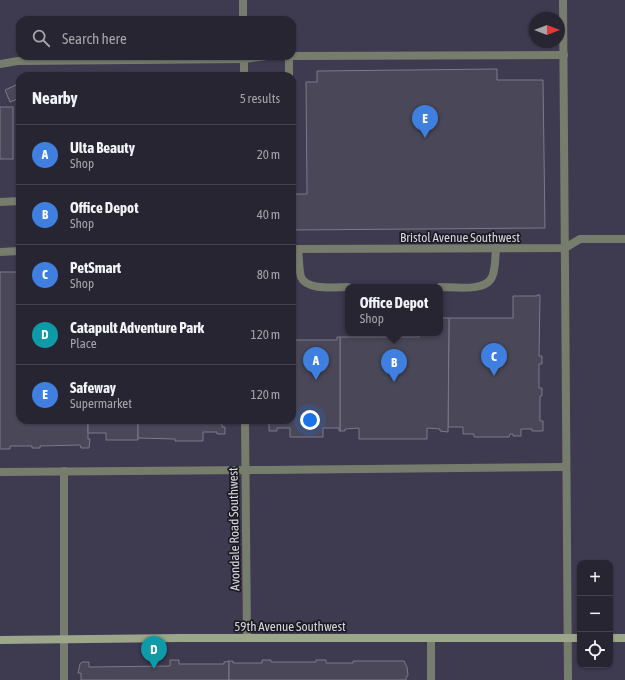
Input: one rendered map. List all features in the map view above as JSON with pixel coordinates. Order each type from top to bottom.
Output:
[{"type":"street","points":[[243,0],[244,16]]},
{"type":"street","points":[[563,0],[568,680]]},
{"type":"street","points":[[296,56],[564,55]]},
{"type":"street","points":[[0,64],[18,61],[93,60]]},
{"type":"street","points":[[244,60],[244,72]]},
{"type":"street","points":[[289,72],[291,60]]},
{"type":"street","points":[[0,202],[16,201]]},
{"type":"street","name":"Bristol Avenue Southwest","points":[[296,249],[565,248],[580,239],[625,239]]},
{"type":"street","points":[[443,287],[473,287],[488,283],[494,273],[496,248]]},
{"type":"street","points":[[0,252],[16,251]]},
{"type":"street","points":[[296,253],[302,278],[309,285],[317,287],[345,287]]},
{"type":"street","name":"Avondale Road Southwest","points":[[245,424],[247,638]]},
{"type":"street","points":[[0,472],[566,467]]},
{"type":"street","points":[[64,472],[64,680]]},
{"type":"street","name":"59th Avenue Southwest","points":[[0,640],[180,638],[577,638]]},
{"type":"street","points":[[431,638],[431,680]]},
{"type":"street","points":[[613,638],[625,638]]},
{"type":"shaded area","points":[[0,0],[625,0],[625,680],[0,680]]},
{"type":"building","points":[[497,69],[497,80],[543,80],[545,228],[296,230],[296,194],[307,194],[306,82],[317,82],[317,71]]},
{"type":"building","points":[[16,85],[16,100],[10,102],[5,90]]},
{"type":"building","points":[[0,107],[13,107],[13,159],[0,159]]},
{"type":"building","points":[[0,272],[16,272],[16,424],[88,424],[88,439],[90,439],[89,448],[81,448],[80,445],[40,446],[40,448],[32,448],[32,446],[10,446],[10,449],[0,449]]},
{"type":"building","points":[[540,295],[539,356],[542,356],[542,364],[539,364],[539,388],[542,388],[542,396],[540,396],[540,421],[543,421],[543,431],[521,429],[521,436],[513,436],[513,434],[510,434],[509,437],[474,437],[474,434],[463,434],[463,427],[448,427],[449,318],[513,318],[513,296]]},
{"type":"building","points":[[443,318],[449,318],[448,432],[440,431],[440,429],[427,428],[427,439],[359,439],[359,428],[340,431],[340,337],[443,336]]},
{"type":"building","points":[[337,337],[340,337],[340,431],[339,428],[323,428],[323,437],[290,437],[290,428],[277,428],[277,431],[269,431],[269,424],[296,424],[296,340],[337,340]]},
{"type":"building","points":[[88,424],[138,424],[138,440],[106,440],[106,433],[88,433]]},
{"type":"building","points":[[138,424],[222,424],[222,427],[225,427],[225,434],[217,434],[217,432],[203,432],[203,441],[175,441],[175,439],[138,438]]},
{"type":"building","points":[[170,660],[179,660],[179,664],[224,664],[224,662],[229,661],[229,680],[81,680],[81,673],[78,673],[82,662],[89,662],[89,667],[170,666]]},
{"type":"building","points":[[262,660],[271,660],[271,662],[316,662],[316,660],[326,660],[326,663],[353,663],[353,661],[404,661],[407,667],[408,675],[406,680],[229,680],[229,661],[233,661],[233,663],[262,663]]},
{"type":"place","name":"Safeway","points":[[425,138]]},
{"type":"place","name":"PetSmart","points":[[494,376]]},
{"type":"place","name":"Ulta Beauty","points":[[316,380]]},
{"type":"place","name":"Office Depot","points":[[394,382]]},
{"type":"place","name":"Catapult Adventure Park","points":[[154,669]]}]
